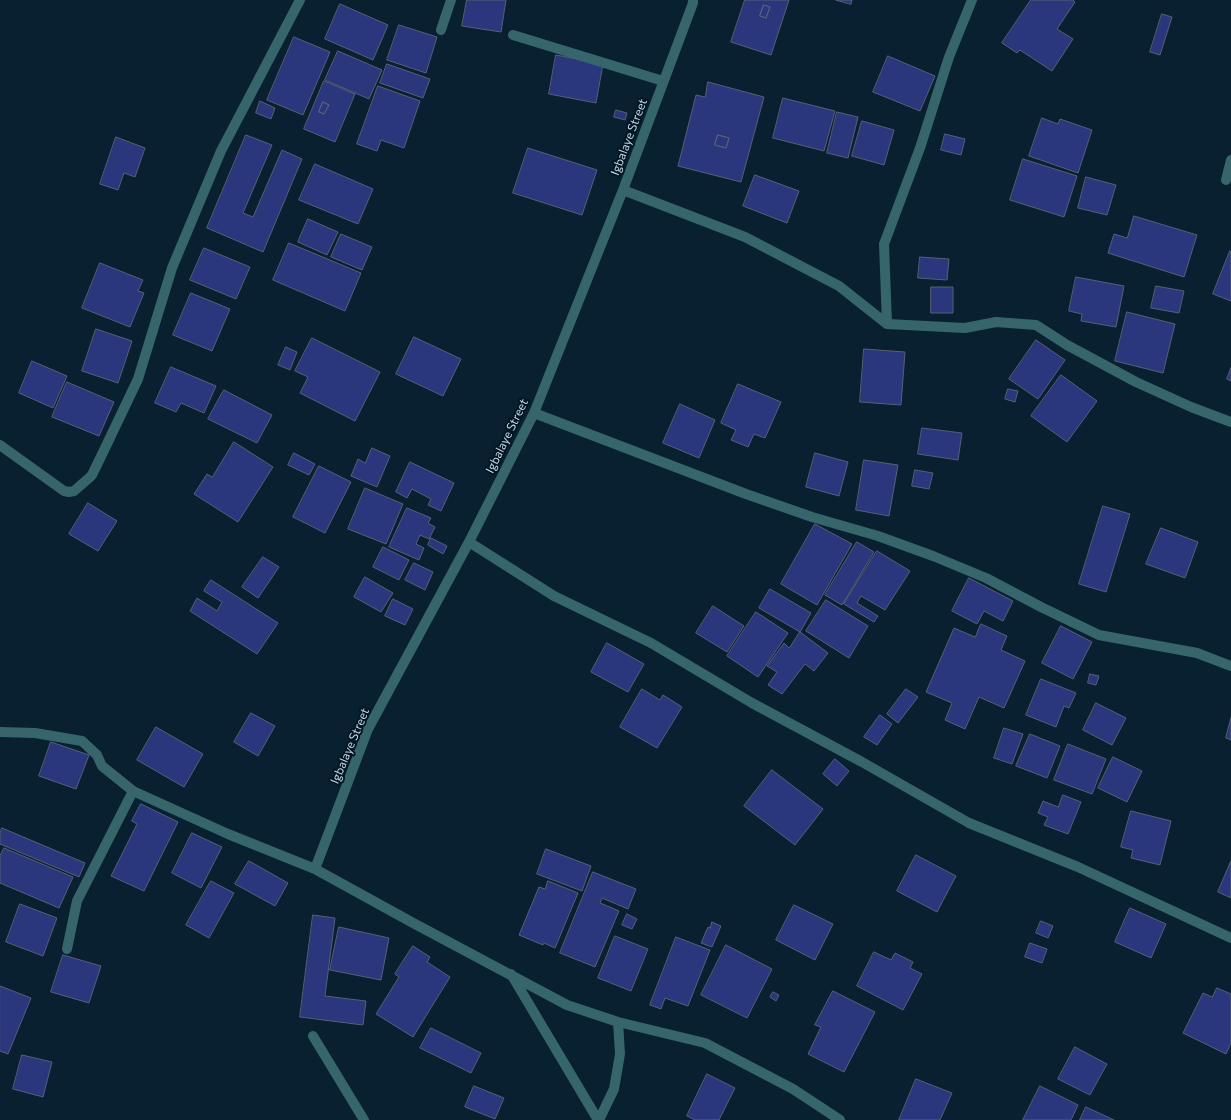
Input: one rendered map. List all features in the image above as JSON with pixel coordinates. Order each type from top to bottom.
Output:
[{"type":"street","points":[[0,445],[64,491],[74,491],[92,475],[138,379],[172,268],[221,151],[300,0]]},
{"type":"street","points":[[441,30],[451,0]]},
{"type":"street","name":"Igbalaye Street","points":[[315,869],[368,729],[469,542],[534,413],[622,190],[694,0]]},
{"type":"street","points":[[887,324],[884,244],[920,148],[949,57],[972,0]]},
{"type":"street","points":[[513,35],[664,81]]},
{"type":"street","points":[[1226,180],[1231,160]]},
{"type":"street","points":[[622,190],[745,237],[839,286],[887,324],[965,328],[996,322],[1036,325],[1067,345],[1136,382],[1191,407],[1231,422]]},
{"type":"street","points":[[534,413],[746,494],[812,517],[878,536],[934,556],[986,578],[1099,635],[1197,653],[1231,666]]},
{"type":"street","points":[[469,542],[554,596],[651,643],[752,703],[862,762],[969,823],[1078,867],[1231,938]]},
{"type":"street","points":[[0,732],[36,733],[82,741],[97,755],[102,766],[133,791],[228,834],[315,869],[567,1005],[618,1022],[706,1043],[793,1089],[840,1120]]},
{"type":"street","points":[[66,949],[77,901],[133,791]]},
{"type":"street","points":[[510,974],[598,1120]]},
{"type":"street","points":[[598,1120],[614,1089],[620,1054],[618,1022]]},
{"type":"street","points":[[313,1036],[364,1120]]},
{"type":"building","points":[[467,0],[506,0],[501,32],[462,26]]},
{"type":"building","points":[[745,0],[789,0],[771,55],[731,42]],"holes":[[[764,5],[770,7],[766,18],[760,16]]]},
{"type":"building","points":[[836,0],[852,0],[851,4]]},
{"type":"building","points":[[1031,0],[1073,0],[1075,2],[1057,29],[1073,39],[1052,71],[1020,50],[1017,53],[1002,43]]},
{"type":"building","points":[[340,4],[388,25],[373,60],[325,39]]},
{"type":"building","points":[[764,5],[770,7],[766,18],[760,16]]},
{"type":"building","points":[[1162,14],[1172,17],[1160,55],[1150,52]]},
{"type":"building","points":[[399,25],[437,37],[426,73],[387,60]]},
{"type":"building","points":[[294,37],[330,52],[303,115],[267,100]]},
{"type":"building","points":[[338,51],[382,70],[369,99],[325,80]]},
{"type":"building","points":[[556,55],[603,64],[596,103],[549,94]]},
{"type":"building","points":[[888,56],[935,76],[920,111],[873,92]]},
{"type":"building","points":[[387,64],[430,79],[423,98],[380,83]]},
{"type":"building","points":[[324,81],[355,94],[335,142],[304,129]],"holes":[[[323,102],[329,105],[324,114],[319,112]]]},
{"type":"building","points":[[708,82],[764,97],[741,182],[678,166],[696,95],[705,97]],"holes":[[[718,135],[729,138],[726,148],[715,145]]]},
{"type":"building","points":[[378,86],[420,101],[404,148],[381,140],[377,151],[357,144]]},
{"type":"building","points":[[783,98],[835,111],[824,151],[773,138]]},
{"type":"building","points":[[260,101],[275,108],[271,119],[256,113]]},
{"type":"building","points":[[323,102],[329,105],[324,114],[319,112]]},
{"type":"building","points":[[616,110],[627,113],[625,120],[614,117]]},
{"type":"building","points":[[837,112],[858,117],[848,158],[827,153]]},
{"type":"building","points":[[1042,118],[1058,124],[1060,119],[1092,130],[1078,173],[1029,156]]},
{"type":"building","points":[[862,121],[894,130],[884,165],[852,156]]},
{"type":"building","points":[[945,134],[965,139],[961,155],[941,150]]},
{"type":"building","points":[[246,135],[272,145],[243,213],[253,217],[282,150],[302,159],[263,252],[207,228]]},
{"type":"building","points":[[718,135],[729,138],[726,148],[715,145]]},
{"type":"building","points":[[116,137],[145,148],[135,177],[124,173],[118,190],[100,184]]},
{"type":"building","points":[[528,148],[597,170],[582,215],[513,193]]},
{"type":"building","points":[[1023,159],[1077,176],[1064,217],[1010,200]]},
{"type":"building","points":[[315,164],[373,189],[358,224],[299,200]]},
{"type":"building","points":[[755,175],[799,191],[787,223],[743,206]]},
{"type":"building","points":[[1086,177],[1116,185],[1107,215],[1078,208]]},
{"type":"building","points":[[1134,216],[1197,235],[1184,277],[1108,253],[1114,234],[1127,238]]},
{"type":"building","points":[[308,219],[338,232],[327,255],[298,242]]},
{"type":"building","points":[[341,234],[372,247],[362,270],[331,257]]},
{"type":"building","points":[[289,243],[361,273],[345,311],[273,280]]},
{"type":"building","points":[[204,248],[250,267],[236,299],[190,280]]},
{"type":"building","points":[[1230,251],[1231,252],[1231,301],[1213,294]]},
{"type":"building","points":[[920,257],[949,259],[947,280],[918,278]]},
{"type":"building","points":[[100,263],[143,280],[138,291],[144,293],[130,327],[82,308]]},
{"type":"building","points":[[1076,277],[1124,286],[1116,327],[1081,321],[1082,314],[1069,311]]},
{"type":"building","points":[[1156,286],[1184,291],[1179,313],[1151,308]]},
{"type":"building","points":[[931,287],[953,287],[953,313],[931,313]]},
{"type":"building","points":[[191,293],[230,309],[212,351],[173,335]]},
{"type":"building","points":[[1127,312],[1175,324],[1163,373],[1115,361]]},
{"type":"building","points":[[96,329],[132,341],[118,383],[82,371]]},
{"type":"building","points":[[414,337],[461,359],[443,396],[396,374]]},
{"type":"building","points":[[312,338],[380,372],[355,421],[300,393],[308,377],[295,371]]},
{"type":"building","points":[[1036,340],[1065,360],[1038,399],[1009,379]]},
{"type":"building","points":[[286,347],[297,352],[290,370],[278,365]]},
{"type":"building","points":[[864,349],[905,352],[901,405],[860,402]]},
{"type":"building","points":[[32,361],[67,376],[53,408],[19,393]]},
{"type":"building","points":[[171,367],[216,386],[204,413],[181,403],[176,412],[155,403]]},
{"type":"building","points":[[1231,368],[1231,381],[1227,379]]},
{"type":"building","points":[[1061,375],[1097,401],[1067,442],[1031,416]]},
{"type":"building","points":[[67,382],[114,402],[99,436],[52,417]]},
{"type":"building","points":[[738,384],[781,402],[765,438],[754,434],[748,447],[731,440],[736,430],[721,423]]},
{"type":"building","points":[[1008,389],[1018,391],[1015,402],[1005,399]]},
{"type":"building","points":[[224,390],[272,415],[257,443],[208,419]]},
{"type":"building","points":[[680,404],[715,420],[699,458],[663,443]]},
{"type":"building","points":[[922,428],[962,433],[958,460],[918,454]]},
{"type":"building","points":[[234,442],[273,467],[238,522],[194,494],[207,474],[212,477]]},
{"type":"building","points":[[372,448],[390,456],[377,487],[351,476],[358,459],[365,463]]},
{"type":"building","points":[[294,453],[315,464],[309,475],[288,465]]},
{"type":"building","points":[[815,453],[848,462],[839,496],[806,487]]},
{"type":"building","points":[[864,460],[898,465],[889,516],[856,510]]},
{"type":"building","points":[[410,462],[454,483],[441,511],[428,505],[431,499],[412,489],[407,498],[396,492]]},
{"type":"building","points":[[319,466],[351,482],[325,533],[293,517]]},
{"type":"building","points":[[915,470],[933,473],[929,489],[912,486]]},
{"type":"building","points":[[365,488],[403,504],[386,544],[348,529]]},
{"type":"building","points":[[88,503],[117,521],[98,551],[69,534]]},
{"type":"building","points":[[1103,506],[1130,514],[1106,592],[1079,584]]},
{"type":"building","points":[[407,508],[431,518],[428,523],[435,527],[429,539],[420,535],[416,544],[424,548],[419,560],[389,547]]},
{"type":"building","points":[[815,524],[852,544],[817,605],[781,584]]},
{"type":"building","points":[[1161,528],[1198,542],[1185,578],[1146,564]]},
{"type":"building","points":[[431,538],[447,546],[443,554],[428,545]]},
{"type":"building","points":[[857,542],[874,552],[842,605],[825,595]]},
{"type":"building","points":[[383,547],[409,560],[399,580],[373,567]]},
{"type":"building","points":[[877,551],[910,571],[885,610],[861,596],[857,603],[878,616],[874,622],[844,604]]},
{"type":"building","points":[[263,557],[279,567],[258,598],[242,587]]},
{"type":"building","points":[[414,563],[433,572],[425,590],[405,580]]},
{"type":"building","points":[[365,577],[393,593],[381,612],[354,597]]},
{"type":"building","points":[[969,578],[1013,601],[1003,621],[984,611],[977,624],[952,611]]},
{"type":"building","points":[[211,580],[278,623],[257,654],[190,611],[197,598],[217,611],[222,602],[204,591]]},
{"type":"building","points":[[770,589],[811,613],[800,632],[759,608]]},
{"type":"building","points":[[393,599],[413,609],[405,625],[385,616]]},
{"type":"building","points":[[826,600],[868,626],[849,658],[806,631]]},
{"type":"building","points":[[713,606],[744,626],[727,652],[696,633]]},
{"type":"building","points":[[756,612],[788,633],[758,677],[727,656]]},
{"type":"building","points":[[981,624],[1007,636],[1001,650],[1025,661],[1004,708],[979,697],[965,729],[945,720],[952,703],[926,692],[954,628],[975,637]]},
{"type":"building","points":[[1061,626],[1092,642],[1073,679],[1042,663]]},
{"type":"building","points":[[800,632],[828,653],[814,671],[805,664],[782,694],[768,685],[777,672],[767,666],[784,643],[789,648]]},
{"type":"building","points":[[607,643],[644,664],[628,692],[591,672]]},
{"type":"building","points":[[1090,674],[1099,676],[1096,685],[1088,683]]},
{"type":"building","points":[[1041,679],[1076,693],[1069,708],[1064,706],[1056,727],[1026,715]]},
{"type":"building","points":[[642,689],[660,700],[663,695],[682,707],[657,748],[620,727]]},
{"type":"building","points":[[906,689],[918,697],[898,723],[887,714]]},
{"type":"building","points":[[1096,703],[1126,718],[1112,745],[1083,730]]},
{"type":"building","points":[[251,713],[275,726],[258,756],[234,742]]},
{"type":"building","points":[[880,715],[892,724],[877,745],[864,737]]},
{"type":"building","points":[[1231,718],[1231,740],[1226,738]]},
{"type":"building","points":[[156,727],[203,754],[184,787],[137,760]]},
{"type":"building","points":[[1004,728],[1023,734],[1012,764],[994,758]]},
{"type":"building","points":[[1030,734],[1060,746],[1047,778],[1016,766]]},
{"type":"building","points":[[51,742],[89,755],[76,789],[39,776]]},
{"type":"building","points":[[1068,744],[1106,759],[1092,794],[1054,780]]},
{"type":"building","points":[[1113,757],[1142,771],[1127,802],[1098,788]]},
{"type":"building","points":[[835,759],[849,771],[837,786],[823,774]]},
{"type":"building","points":[[772,770],[823,809],[795,845],[744,806]]},
{"type":"building","points":[[1063,795],[1081,802],[1068,834],[1044,825],[1048,817],[1038,813],[1043,801],[1058,807]]},
{"type":"building","points":[[141,804],[178,822],[144,891],[111,876],[137,824],[132,821]]},
{"type":"building","points":[[1131,811],[1171,821],[1160,865],[1131,858],[1133,850],[1121,847]]},
{"type":"building","points":[[2,828],[85,863],[79,877],[0,844],[0,833]]},
{"type":"building","points":[[192,833],[222,847],[201,888],[172,873]]},
{"type":"building","points":[[4,848],[73,877],[59,908],[0,883],[0,856]]},
{"type":"building","points":[[546,849],[591,866],[582,891],[537,874]]},
{"type":"building","points":[[916,855],[956,876],[937,912],[897,891]]},
{"type":"building","points":[[249,861],[288,883],[275,906],[235,884]]},
{"type":"building","points":[[1231,861],[1231,898],[1218,892]]},
{"type":"building","points":[[593,872],[636,889],[628,909],[602,898],[600,903],[619,911],[595,967],[560,953]]},
{"type":"building","points":[[211,881],[234,893],[209,938],[186,925]]},
{"type":"building","points":[[548,881],[578,893],[555,948],[544,943],[543,945],[519,935],[539,887],[545,889]]},
{"type":"building","points":[[20,904],[57,918],[43,956],[6,942]]},
{"type":"building","points":[[794,905],[833,924],[815,960],[776,940]]},
{"type":"building","points":[[1130,908],[1166,924],[1151,958],[1115,942]]},
{"type":"building","points":[[627,914],[637,919],[632,929],[622,925]]},
{"type":"building","points":[[313,915],[335,918],[325,996],[366,1001],[363,1025],[300,1017]]},
{"type":"building","points":[[1041,921],[1053,926],[1048,938],[1036,933]]},
{"type":"building","points":[[712,922],[721,926],[712,947],[701,943],[708,927],[710,928]]},
{"type":"building","points":[[339,927],[389,938],[381,980],[330,970]]},
{"type":"building","points":[[615,936],[648,949],[631,991],[598,978]]},
{"type":"building","points":[[676,937],[710,950],[688,1006],[665,998],[661,1009],[650,1005]]},
{"type":"building","points":[[1030,943],[1047,949],[1042,963],[1025,957]]},
{"type":"building","points":[[726,945],[772,969],[747,1018],[701,995]]},
{"type":"building","points":[[413,946],[430,957],[427,962],[450,977],[413,1037],[376,1014],[399,977],[395,974]]},
{"type":"building","points":[[874,952],[891,960],[895,953],[913,962],[910,968],[922,974],[903,1010],[857,986]]},
{"type":"building","points":[[63,955],[101,966],[89,1003],[51,992]]},
{"type":"building","points":[[0,986],[31,998],[8,1054],[0,1051]]},
{"type":"building","points":[[1217,988],[1231,994],[1231,1043],[1226,1054],[1183,1033],[1203,993],[1212,997]]},
{"type":"building","points":[[833,991],[875,1012],[844,1072],[808,1054],[821,1027],[815,1025]]},
{"type":"building","points":[[773,992],[779,995],[776,1001],[770,997]]},
{"type":"building","points":[[431,1028],[481,1053],[471,1073],[420,1048]]},
{"type":"building","points":[[1075,1047],[1107,1064],[1090,1095],[1058,1079]]},
{"type":"building","points":[[22,1055],[52,1062],[43,1097],[13,1089]]},
{"type":"building","points":[[707,1074],[735,1088],[719,1120],[695,1120],[687,1116]]},
{"type":"building","points":[[916,1079],[952,1093],[940,1120],[899,1120]]},
{"type":"building","points":[[474,1086],[504,1098],[495,1119],[465,1107]]},
{"type":"building","points":[[1040,1086],[1078,1105],[1071,1120],[1023,1120]]},
{"type":"building","points":[[1086,1107],[1114,1120],[1080,1120]]}]
